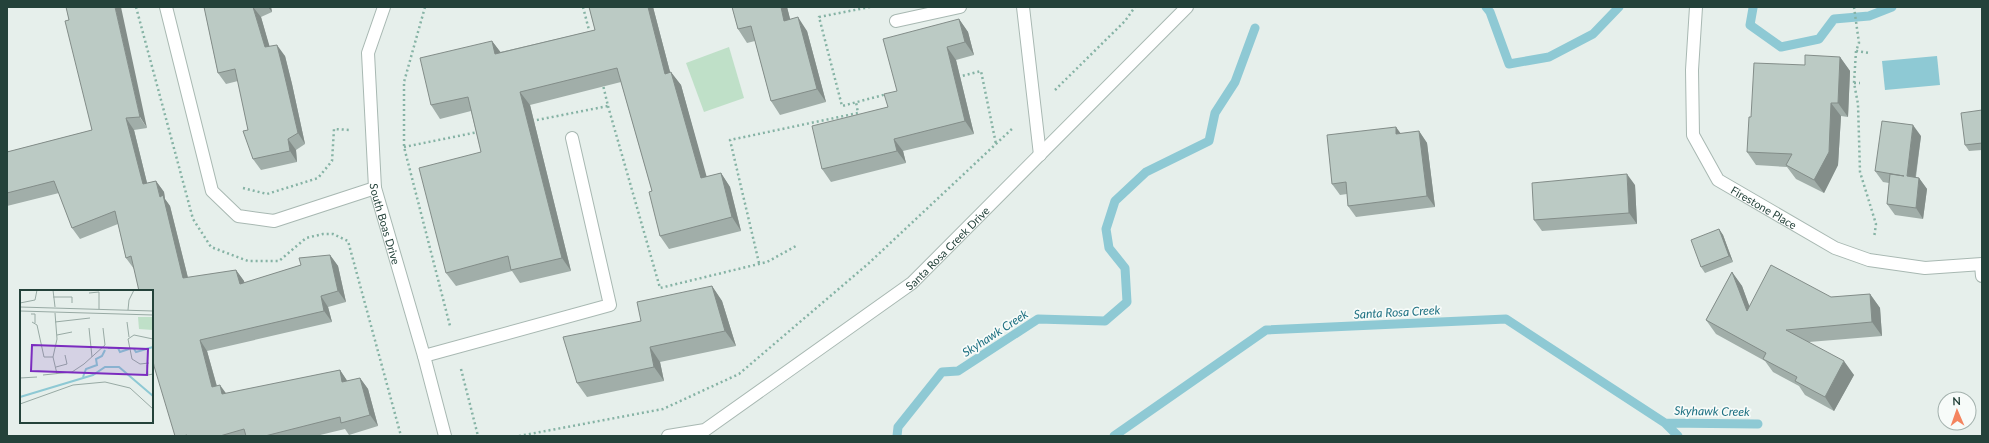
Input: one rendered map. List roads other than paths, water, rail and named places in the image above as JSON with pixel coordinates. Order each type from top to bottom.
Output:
[{"type":"street","points":[[166,7],[212,191],[238,216],[274,221],[375,188]]},
{"type":"street","name":"South Boas Drive","points":[[384,7],[368,53],[375,188],[424,356],[445,436]]},
{"type":"street","points":[[896,21],[960,7]]},
{"type":"street","points":[[1023,7],[1040,154]]},
{"type":"street","name":"Santa Rosa Creek Drive","points":[[668,436],[705,430],[912,283],[1187,7]]},
{"type":"street","name":"Firestone Place","points":[[1696,7],[1692,70],[1693,135],[1718,180],[1835,248],[1869,260],[1925,268],[1982,268]]},
{"type":"street","points":[[424,356],[610,305],[572,138]]},
{"type":"water","points":[[1937,56],[1940,85],[1885,90],[1882,61]]},
{"type":"waterway","name":"Skyhawk Creek","points":[[1486,7],[1490,12],[1509,64],[1549,57],[1593,34],[1619,7]]},
{"type":"waterway","name":"Skyhawk Creek","points":[[1753,8],[1750,25],[1781,47],[1819,39],[1834,19],[1869,16],[1892,7]]},
{"type":"waterway","name":"Skyhawk Creek","points":[[897,436],[898,427],[942,372],[958,371],[1038,319],[1105,321],[1127,302],[1125,268],[1109,248],[1106,229],[1115,201],[1146,172],[1209,141],[1215,113],[1235,82],[1255,28]]},
{"type":"waterway","name":"Santa Rosa Creek","points":[[1114,436],[1266,330],[1506,319],[1665,423],[1678,436]]},
{"type":"waterway","name":"Skyhawk Creek","points":[[1665,423],[1758,424]]}]
